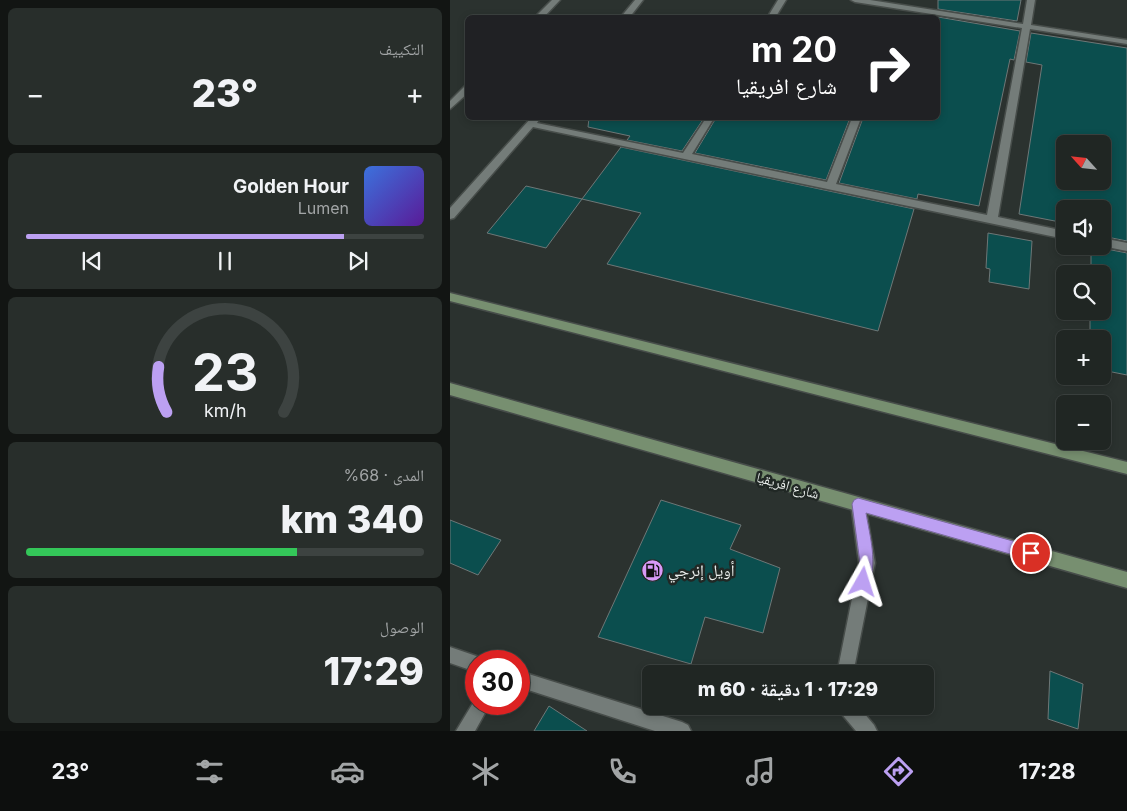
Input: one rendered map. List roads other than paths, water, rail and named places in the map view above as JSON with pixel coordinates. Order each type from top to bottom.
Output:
[{"type":"street","points":[[541,15],[556,0]]},
{"type":"street","points":[[626,15],[639,0]]},
{"type":"street","points":[[773,15],[782,0]]},
{"type":"street","points":[[855,0],[902,4],[1127,42]]},
{"type":"street","points":[[992,220],[1031,0]]},
{"type":"street","points":[[450,106],[465,91]]},
{"type":"street","points":[[686,156],[709,120]]},
{"type":"street","points":[[830,186],[856,120]]},
{"type":"street","points":[[450,215],[533,121],[686,156],[1056,233]]},
{"type":"street","points":[[1111,244],[1127,248]]},
{"type":"street","points":[[450,297],[1127,468]]},
{"type":"street","name":"شارع افريقيا","points":[[450,389],[1127,580]]},
{"type":"street","points":[[847,665],[867,563],[858,504]]},
{"type":"street","points":[[450,655],[465,660]]},
{"type":"street","points":[[530,683],[682,731]]},
{"type":"street","points":[[465,731],[475,715]]},
{"type":"street","points":[[854,715],[868,731]]},
{"type":"place","name":"أويل إنرجي","points":[[652,570]]}]
